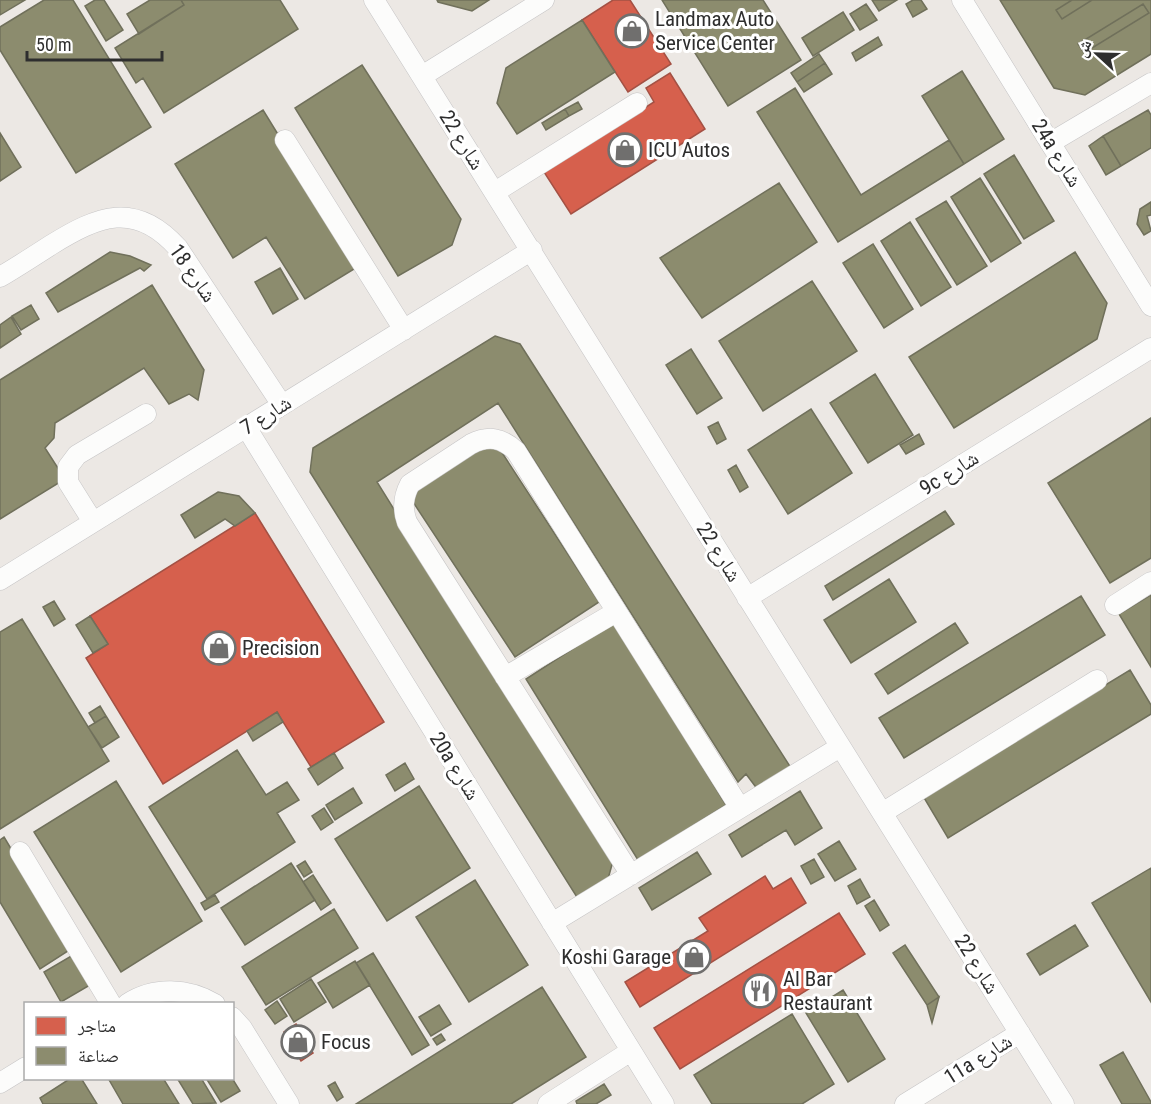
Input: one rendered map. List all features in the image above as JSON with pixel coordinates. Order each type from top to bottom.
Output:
[{"type":"street","name":"شارع 22","points":[[374,0],[1064,1104]]},
{"type":"street","points":[[422,76],[544,0]]},
{"type":"street","name":"24a شارع","points":[[962,0],[1151,306]]},
{"type":"street","points":[[1050,143],[1151,83]]},
{"type":"street","points":[[495,192],[637,103]]},
{"type":"street","points":[[285,140],[404,330]]},
{"type":"street","name":"شارع 18","points":[[0,277],[89,223],[117,217],[145,222],[169,238],[178,248],[282,405]]},
{"type":"street","name":"شارع 7","points":[[0,580],[532,250]]},
{"type":"street","name":"9c شارع","points":[[747,598],[1151,348]]},
{"type":"street","points":[[93,522],[68,482],[68,467],[77,455],[146,414]]},
{"type":"street","name":"20a شارع","points":[[246,427],[664,1104]]},
{"type":"street","points":[[631,875],[407,522],[403,503],[410,484],[471,444],[490,438],[500,440],[516,451],[740,808]]},
{"type":"street","points":[[1115,605],[1151,582]]},
{"type":"street","points":[[505,676],[616,612]]},
{"type":"street","points":[[882,813],[1097,680]]},
{"type":"street","points":[[552,923],[840,747]]},
{"type":"street","points":[[20,852],[110,1002]]},
{"type":"street","points":[[131,1002],[147,994],[177,991],[193,994],[211,1002]]},
{"type":"street","points":[[234,1019],[242,1028],[289,1104]]},
{"type":"street","name":"11a شارع","points":[[905,1104],[1020,1033]]},
{"type":"street","points":[[548,1104],[632,1051]]},
{"type":"street","points":[[0,1083],[24,1068]]},
{"type":"building: متاجر","points":[[613,0],[630,0],[671,64],[628,92],[582,20]]},
{"type":"building: متاجر","name":"ICU Autos","points":[[670,73],[705,129],[571,214],[544,172],[654,102],[646,88]]},
{"type":"building: متاجر","name":"Precision","points":[[255,513],[384,722],[311,767],[277,712],[163,784],[86,658],[108,644],[90,616]]},
{"type":"building: متاجر","name":"Koshi Garage","points":[[765,876],[773,889],[791,878],[806,903],[640,1007],[625,982],[708,931],[699,918]]},
{"type":"building: متاجر","name":"Al Bar Restaurant","points":[[839,913],[865,954],[680,1069],[654,1028]]},
{"type":"building: متاجر","name":"Focus","points":[[296,1024],[313,1053],[301,1061],[284,1032]]},
{"type":"building: صناعة","points":[[0,0],[25,0],[0,15]]},
{"type":"building: صناعة","points":[[44,0],[73,0],[151,127],[76,173],[0,50],[0,27]]},
{"type":"building: صناعة","points":[[95,0],[104,0],[123,30],[106,41],[85,6]]},
{"type":"building: صناعة","points":[[150,0],[181,0],[184,5],[139,34],[127,14]]},
{"type":"building: صناعة","points":[[181,0],[280,0],[298,29],[164,113],[143,78],[136,83],[115,48],[184,5]]},
{"type":"building: صناعة","points":[[437,0],[489,0],[472,11]]},
{"type":"building: صناعة","points":[[662,0],[763,0],[801,60],[728,106]]},
{"type":"building: صناعة","points":[[872,0],[897,0],[879,11]]},
{"type":"building: صناعة","points":[[913,0],[921,0],[927,9],[913,17],[906,4]]},
{"type":"building: صناعة","points":[[1000,0],[1072,0],[1056,10],[1062,19],[1092,0],[1151,0],[1151,54],[1085,95],[1054,88]],"holes":[[[1143,4],[1149,13],[1084,53],[1078,44]]]},
{"type":"building: صناعة","points":[[1072,0],[1092,0],[1062,19],[1056,10]]},
{"type":"building: صناعة","points":[[866,4],[877,20],[860,30],[850,14]]},
{"type":"building: صناعة","points":[[1143,4],[1149,13],[1084,53],[1078,44]]},
{"type":"building: صناعة","points":[[843,12],[854,30],[813,56],[802,38]]},
{"type":"building: صناعة","points":[[582,20],[615,72],[517,134],[497,103],[506,68]]},
{"type":"building: صناعة","points":[[878,37],[882,45],[856,61],[852,53]]},
{"type":"building: صناعة","points":[[819,54],[825,63],[797,82],[791,73]]},
{"type":"building: صناعة","points":[[825,63],[832,74],[804,92],[797,82]]},
{"type":"building: صناعة","points":[[362,65],[461,219],[452,245],[398,276],[295,108]]},
{"type":"building: صناعة","points":[[962,71],[1004,139],[964,164],[922,96]]},
{"type":"building: صناعة","points":[[795,88],[861,195],[949,140],[964,164],[838,242],[757,112]]},
{"type":"building: صناعة","points":[[578,102],[582,109],[569,116],[565,109]]},
{"type":"building: صناعة","points":[[565,109],[569,116],[546,130],[542,123]]},
{"type":"building: صناعة","points":[[263,110],[359,266],[305,299],[266,237],[233,258],[175,164]]},
{"type":"building: صناعة","points":[[1148,110],[1151,115],[1151,148],[1121,166],[1103,136]]},
{"type":"building: صناعة","points":[[0,133],[21,167],[0,181]]},
{"type":"building: صناعة","points":[[1103,136],[1121,166],[1106,175],[1089,146]]},
{"type":"building: صناعة","points":[[1014,155],[1054,221],[1024,239],[984,174]]},
{"type":"building: صناعة","points":[[980,178],[1021,243],[991,262],[951,197]]},
{"type":"building: صناعة","points":[[779,183],[817,242],[702,318],[660,258]]},
{"type":"building: صناعة","points":[[946,201],[987,266],[957,285],[916,219]]},
{"type":"building: صناعة","points":[[1151,202],[1151,215],[1147,216],[1151,231],[1144,235],[1137,224],[1140,209]]},
{"type":"building: صناعة","points":[[910,222],[951,287],[921,306],[881,241]]},
{"type":"building: صناعة","points":[[873,244],[913,309],[884,328],[843,263]]},
{"type":"building: صناعة","points":[[110,252],[130,256],[151,265],[144,271],[140,268],[58,312],[46,293]]},
{"type":"building: صناعة","points":[[1075,252],[1107,303],[1097,339],[954,428],[909,357]]},
{"type":"building: صناعة","points":[[280,268],[298,299],[273,314],[255,282]]},
{"type":"building: صناعة","points":[[812,281],[857,351],[763,411],[719,341]]},
{"type":"building: صناعة","points":[[152,285],[204,370],[198,400],[189,394],[169,404],[144,368],[55,423],[54,438],[45,448],[65,479],[0,519],[0,380]]},
{"type":"building: صناعة","points":[[31,305],[39,319],[21,330],[12,316]]},
{"type":"building: صناعة","points":[[11,317],[21,334],[0,348],[0,325]]},
{"type":"building: صناعة","points":[[495,336],[520,344],[791,768],[758,790],[746,774],[738,782],[498,403],[377,482],[613,861],[606,886],[580,902],[310,472],[313,448]]},
{"type":"building: صناعة","points":[[691,349],[722,398],[697,414],[666,365]]},
{"type":"building: صناعة","points":[[875,374],[913,435],[868,463],[830,403]]},
{"type":"building: صناعة","points":[[811,409],[852,473],[788,514],[748,450]]},
{"type":"building: صناعة","points":[[1151,418],[1151,558],[1110,583],[1048,483]]},
{"type":"building: صناعة","points":[[718,422],[726,439],[717,444],[708,427]]},
{"type":"building: صناعة","points":[[919,434],[924,444],[906,454],[900,445]]},
{"type":"building: صناعة","points":[[474,445],[499,448],[599,602],[515,657],[413,502],[422,478]]},
{"type":"building: صناعة","points":[[736,465],[748,487],[740,492],[728,470]]},
{"type":"building: صناعة","points":[[218,492],[239,496],[255,513],[235,526],[225,519],[195,538],[181,515]]},
{"type":"building: صناعة","points":[[945,511],[954,524],[833,600],[825,586]]},
{"type":"building: صناعة","points":[[889,579],[916,622],[851,663],[824,620]]},
{"type":"building: صناعة","points":[[1151,595],[1151,667],[1119,614]]},
{"type":"building: صناعة","points":[[1081,596],[1105,635],[904,758],[879,718]]},
{"type":"building: صناعة","points":[[54,601],[65,619],[54,626],[43,607]]},
{"type":"building: صناعة","points":[[90,616],[108,644],[93,653],[76,625]]},
{"type":"building: صناعة","points":[[22,619],[109,761],[0,829],[0,632]]},
{"type":"building: صناعة","points":[[614,622],[726,805],[638,860],[526,679]]},
{"type":"building: صناعة","points":[[955,623],[968,643],[888,694],[875,674]]},
{"type":"building: صناعة","points":[[1130,670],[1151,705],[1151,714],[948,838],[923,796]]},
{"type":"building: صناعة","points":[[100,706],[106,716],[95,723],[89,713]]},
{"type":"building: صناعة","points":[[277,712],[283,722],[253,741],[247,731]]},
{"type":"building: صناعة","points":[[106,716],[119,737],[102,748],[88,727]]},
{"type":"building: صناعة","points":[[237,750],[266,795],[287,782],[299,800],[277,813],[295,842],[207,899],[149,807]]},
{"type":"building: صناعة","points":[[334,753],[343,768],[318,785],[308,769]]},
{"type":"building: صناعة","points":[[405,763],[414,779],[395,791],[386,775]]},
{"type":"building: صناعة","points":[[116,781],[202,921],[121,972],[34,832]]},
{"type":"building: صناعة","points":[[419,786],[470,868],[387,921],[335,839]]},
{"type":"building: صناعة","points":[[353,788],[362,803],[335,820],[326,805]]},
{"type":"building: صناعة","points":[[800,791],[822,828],[795,845],[786,830],[742,857],[729,835]]},
{"type":"building: صناعة","points":[[324,808],[333,822],[321,830],[312,816]]},
{"type":"building: صناعة","points":[[4,837],[71,949],[40,969],[0,902],[0,840]]},
{"type":"building: صناعة","points":[[839,841],[856,869],[835,881],[818,854]]},
{"type":"building: صناعة","points":[[697,852],[711,874],[652,910],[639,888]]},
{"type":"building: صناعة","points":[[814,859],[824,877],[811,884],[801,866]]},
{"type":"building: صناعة","points":[[305,861],[312,872],[304,877],[297,866]]},
{"type":"building: صناعة","points":[[291,863],[315,900],[245,945],[221,908]]},
{"type":"building: صناعة","points":[[1151,868],[1151,1002],[1092,903]]},
{"type":"building: صناعة","points":[[313,875],[331,903],[321,910],[303,882]]},
{"type":"building: صناعة","points":[[860,879],[870,897],[857,904],[848,886]]},
{"type":"building: صناعة","points":[[475,880],[528,965],[469,1002],[416,917]]},
{"type":"building: صناعة","points":[[215,895],[219,902],[205,910],[201,903]]},
{"type":"building: صناعة","points":[[874,900],[889,925],[880,931],[865,906]]},
{"type":"building: صناعة","points":[[334,909],[358,948],[266,1005],[242,967]]},
{"type":"building: صناعة","points":[[1075,925],[1088,946],[1040,975],[1027,954]]},
{"type":"building: صناعة","points":[[905,945],[939,997],[927,1005],[893,953]]},
{"type":"building: صناعة","points":[[373,953],[429,1045],[412,1055],[356,963]]},
{"type":"building: صناعة","points":[[73,955],[90,985],[61,1002],[44,972]]},
{"type":"building: صناعة","points":[[355,961],[370,985],[333,1008],[318,983]]},
{"type":"building: صناعة","points":[[311,979],[326,1002],[294,1022],[280,999]]},
{"type":"building: صناعة","points":[[542,987],[586,1057],[511,1104],[356,1104]]},
{"type":"building: صناعة","points":[[843,990],[885,1059],[848,1082],[806,1013]]},
{"type":"building: صناعة","points":[[939,997],[932,1023],[927,1005]]},
{"type":"building: صناعة","points":[[277,1001],[287,1016],[275,1024],[265,1010]]},
{"type":"building: صناعة","points":[[439,1005],[451,1024],[431,1036],[419,1017]]},
{"type":"building: صناعة","points":[[792,1014],[834,1084],[802,1104],[712,1104],[694,1075]]},
{"type":"building: صناعة","points":[[441,1034],[445,1040],[437,1045],[433,1039]]},
{"type":"building: صناعة","points":[[1123,1052],[1151,1104],[1122,1104],[1100,1065]]},
{"type":"building: صناعة","points":[[68,1080],[82,1080],[97,1104],[43,1104],[40,1098]]},
{"type":"building: صناعة","points":[[109,1080],[164,1080],[179,1104],[123,1104]]},
{"type":"building: صناعة","points":[[178,1080],[202,1080],[216,1103],[193,1104]]},
{"type":"building: صناعة","points":[[207,1080],[233,1080],[240,1091],[221,1102]]},
{"type":"building: صناعة","points":[[335,1082],[343,1097],[337,1101],[328,1086]]},
{"type":"building: صناعة","points":[[604,1084],[611,1095],[596,1104],[577,1104],[576,1101]]},
{"type":"place","name":"Landmax Auto Service Center","points":[[632,31]]},
{"type":"place","name":"ICU Autos","points":[[625,150]]},
{"type":"place","name":"Precision","points":[[219,648]]},
{"type":"place","name":"Koshi Garage","points":[[694,957]]},
{"type":"place","name":"Al Bar Restaurant","points":[[760,991]]},
{"type":"place","name":"Focus","points":[[298,1042]]}]
